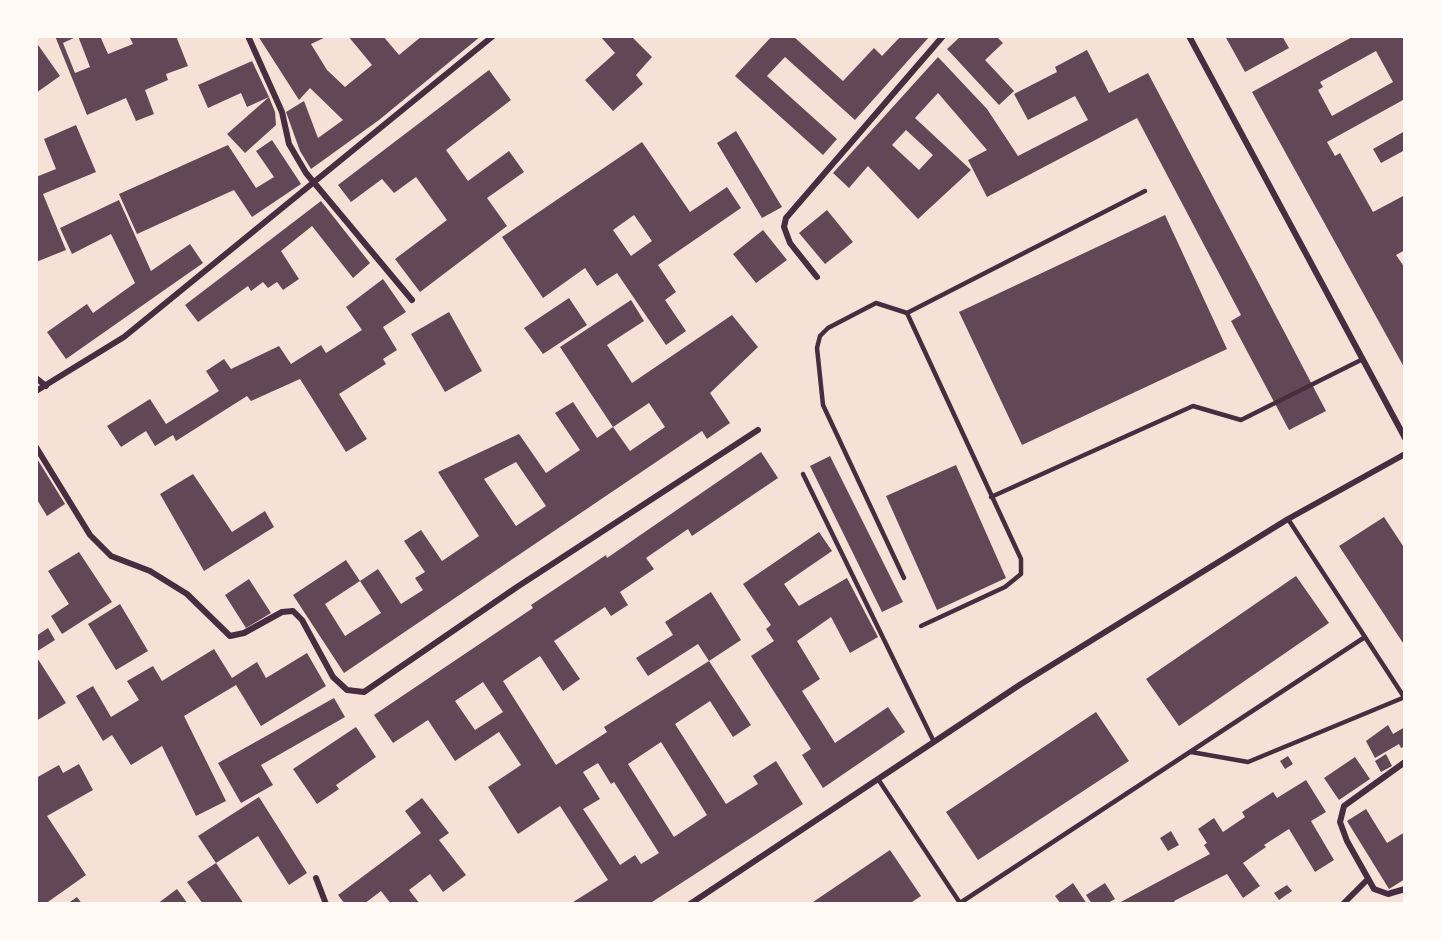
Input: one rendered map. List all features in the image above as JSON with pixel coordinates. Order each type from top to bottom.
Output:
[{"type":"street","points":[[248,36],[282,112],[289,144],[315,182],[412,300]]},
{"type":"street","points":[[36,391],[124,337],[493,36]]},
{"type":"street","points":[[817,277],[790,243],[784,227],[786,218],[943,36]]},
{"type":"street","points":[[1189,36],[1361,360],[1405,438]]},
{"type":"street","points":[[36,378],[46,386]]},
{"type":"street","points":[[36,447],[90,535],[111,556],[150,571],[187,594],[230,636],[244,633],[282,612],[293,611],[302,620],[333,677],[347,690],[364,692],[518,586],[758,430]]},
{"type":"street","points":[[690,904],[1021,684],[1288,519],[1405,454]]},
{"type":"street","points":[[1405,762],[1355,797],[1341,813],[1341,829],[1368,879],[1380,893],[1405,889]]},
{"type":"street","points":[[316,878],[326,904]]},
{"type":"street","points":[[1343,904],[1368,879]]},
{"type":"lane","points":[[907,313],[1145,191]]},
{"type":"lane","points":[[904,578],[822,405],[817,348],[820,336],[828,328],[867,306],[884,303],[907,313],[1021,559],[1021,574],[1005,587],[921,626]]},
{"type":"lane","points":[[991,497],[1193,406],[1241,420],[1361,360]]},
{"type":"lane","points":[[803,474],[934,742]]},
{"type":"lane","points":[[1190,752],[1248,762],[1404,697],[1288,519]]},
{"type":"lane","points":[[878,779],[960,904],[1365,637]]},
{"type":"building","points":[[55,36],[78,36],[100,36],[108,54],[133,44],[129,36],[176,36],[188,66],[166,74],[168,80],[145,90],[154,114],[136,121],[126,98],[87,115]],"holes":[[[78,36],[90,67],[75,73],[63,43]]]},
{"type":"building","points":[[258,36],[328,36],[311,44],[327,70],[345,87],[372,65],[348,36],[383,36],[399,55],[422,36],[481,36],[379,120],[311,169],[300,151],[286,112],[304,101],[318,138],[343,120],[310,88],[299,100]]},
{"type":"building","points":[[600,36],[631,36],[652,57],[636,75],[643,84],[613,111],[585,80],[615,53]]},
{"type":"building","points":[[772,36],[793,36],[843,81],[874,48],[882,56],[901,36],[930,36],[855,120],[785,57],[767,76],[837,139],[823,155],[735,76]]},
{"type":"building","points":[[961,36],[996,36],[1003,43],[985,60],[1014,91],[999,105],[947,49]]},
{"type":"building","points":[[1225,36],[1282,36],[1289,48],[1245,72]]},
{"type":"building","points":[[1354,36],[1405,36],[1405,103],[1403,100],[1327,142],[1335,156],[1340,153],[1373,212],[1405,195],[1405,250],[1396,255],[1405,268],[1405,369],[1252,92]],"holes":[[[1376,51],[1393,82],[1332,116],[1318,90],[1323,87],[1320,82]]]},
{"type":"building","points":[[36,42],[60,76],[36,93]]},
{"type":"building","points":[[1087,50],[1109,93],[1148,73],[1326,411],[1289,430],[1231,321],[1241,315],[1137,118],[987,197],[968,160],[987,150],[938,93],[915,118],[971,170],[918,219],[868,166],[849,188],[833,173],[938,57],[987,109],[1018,156],[1088,120],[1075,96],[1028,120],[1014,94],[1057,72],[1055,67]],"holes":[[[906,130],[933,155],[919,170],[892,145]]]},
{"type":"building","points":[[252,61],[269,97],[247,107],[241,93],[208,108],[198,85]]},
{"type":"building","points":[[489,70],[511,100],[446,150],[468,181],[509,151],[524,172],[487,198],[507,226],[420,292],[395,259],[447,220],[416,177],[394,193],[382,179],[351,202],[338,185]]},
{"type":"building","points":[[269,97],[275,112],[276,125],[245,153],[227,134]]},
{"type":"building","points":[[76,125],[96,172],[43,194],[66,250],[36,262],[36,177],[56,169],[44,139]]},
{"type":"building","points":[[736,131],[782,207],[762,218],[717,143]]},
{"type":"building","points":[[1405,131],[1405,150],[1381,163],[1373,149]]},
{"type":"building","points":[[272,140],[301,184],[252,217],[234,190],[137,234],[119,194],[228,145],[256,188],[274,177],[256,151]]},
{"type":"building","points":[[642,142],[690,212],[727,187],[741,208],[658,265],[676,292],[665,300],[686,331],[666,345],[617,273],[597,286],[585,268],[543,298],[502,237]],"holes":[[[634,215],[652,241],[631,256],[613,230]]]},
{"type":"building","points":[[119,200],[151,271],[190,244],[203,263],[66,359],[47,332],[87,304],[93,313],[135,283],[111,234],[72,254],[60,228]]},
{"type":"building","points":[[321,201],[370,263],[353,278],[312,226],[281,251],[299,279],[283,290],[277,282],[268,288],[263,282],[251,291],[248,286],[198,322],[185,305]]},
{"type":"building","points":[[827,210],[853,242],[825,264],[799,233]]},
{"type":"building","points":[[1165,215],[1227,349],[1022,445],[959,312]]},
{"type":"building","points":[[763,230],[787,260],[756,283],[733,254]]},
{"type":"building","points":[[383,279],[406,312],[383,327],[397,350],[383,359],[386,364],[339,394],[367,439],[346,452],[300,379],[251,401],[247,396],[176,441],[173,435],[155,446],[146,431],[121,447],[107,426],[150,399],[166,424],[219,391],[206,371],[224,359],[231,369],[279,346],[291,364],[321,345],[326,353],[362,330],[346,307]]},
{"type":"building","points":[[569,298],[587,325],[543,354],[524,328]]},
{"type":"building","points":[[631,300],[644,321],[607,345],[632,383],[732,315],[758,347],[710,393],[730,423],[707,439],[702,431],[344,673],[293,595],[346,560],[360,581],[378,569],[401,604],[423,590],[415,578],[425,572],[404,541],[421,530],[442,561],[479,536],[438,472],[519,434],[546,473],[580,450],[555,413],[573,402],[597,438],[613,427],[560,347]],"holes":[[[649,403],[665,427],[630,451],[613,427]],[[516,462],[546,506],[516,526],[484,479]],[[360,581],[381,613],[345,636],[325,604]]]},
{"type":"building","points":[[449,312],[482,371],[445,392],[411,334]]},
{"type":"building","points":[[761,452],[778,478],[692,536],[688,529],[646,558],[654,569],[620,592],[628,605],[611,616],[605,607],[554,641],[580,679],[563,691],[540,656],[503,681],[556,765],[607,732],[604,727],[709,661],[751,725],[733,737],[710,701],[675,724],[726,804],[758,784],[753,776],[776,761],[803,804],[649,904],[570,904],[608,880],[560,806],[518,834],[488,787],[521,765],[499,732],[455,761],[428,720],[393,743],[374,715],[533,608],[531,605],[606,555],[607,558]],"holes":[[[483,682],[503,712],[475,730],[455,701]],[[661,742],[707,815],[674,837],[628,764]],[[598,763],[611,784],[614,782],[659,853],[641,864],[635,855],[620,865],[583,809],[600,799],[583,772]]]},
{"type":"building","points":[[830,456],[903,602],[882,612],[810,466]]},
{"type":"building","points":[[36,457],[65,504],[47,516],[36,498]]},
{"type":"building","points":[[956,465],[1006,578],[937,610],[886,496]]},
{"type":"building","points":[[193,474],[232,532],[265,511],[274,527],[204,571],[160,494]]},
{"type":"building","points":[[1384,517],[1405,549],[1405,646],[1339,546]]},
{"type":"building","points":[[819,532],[832,551],[784,584],[799,606],[847,578],[878,637],[850,653],[831,617],[797,641],[820,679],[802,691],[835,743],[888,707],[905,732],[823,788],[802,755],[811,749],[751,656],[774,641],[766,629],[771,625],[743,584]]},
{"type":"building","points":[[79,552],[112,602],[62,634],[51,616],[69,604],[48,571]]},
{"type":"building","points":[[1296,576],[1329,623],[1179,726],[1146,679]]},
{"type":"building","points":[[249,579],[271,613],[246,628],[225,595]]},
{"type":"building","points":[[711,592],[741,640],[709,661],[698,644],[648,676],[636,658],[673,635],[665,622]]},
{"type":"building","points":[[120,604],[148,651],[116,670],[88,624]]},
{"type":"building","points":[[48,628],[55,640],[36,652],[36,636]]},
{"type":"building","points":[[214,649],[232,678],[257,662],[266,678],[307,653],[326,686],[261,726],[236,685],[184,716],[226,801],[196,816],[162,746],[131,765],[112,735],[103,741],[76,696],[93,686],[111,717],[139,700],[127,681],[153,666],[162,681]]},
{"type":"building","points":[[36,656],[66,703],[36,721]]},
{"type":"building","points":[[334,698],[345,717],[261,765],[273,785],[241,803],[218,763]]},
{"type":"building","points":[[1096,712],[1129,761],[978,860],[946,812]]},
{"type":"building","points":[[1388,725],[1393,734],[1405,727],[1405,746],[1401,748],[1399,744],[1375,758],[1366,741]]},
{"type":"building","points":[[356,727],[376,757],[336,785],[339,789],[317,804],[293,769]]},
{"type":"building","points":[[1386,754],[1392,766],[1381,772],[1375,761]]},
{"type":"building","points":[[1288,756],[1293,764],[1285,769],[1280,761]]},
{"type":"building","points":[[1355,757],[1370,779],[1339,800],[1324,778]]},
{"type":"building","points":[[79,764],[93,790],[47,816],[86,875],[45,904],[36,904],[36,778],[59,765],[63,773]]},
{"type":"building","points":[[1306,780],[1326,812],[1311,821],[1334,860],[1315,872],[1289,829],[1264,845],[1266,847],[1243,863],[1260,886],[1243,898],[1227,874],[1174,901],[1176,904],[1117,904],[1210,854],[1204,845],[1207,843],[1198,829],[1214,818],[1223,832],[1245,817],[1242,812],[1273,792],[1277,798]]},
{"type":"building","points":[[259,797],[307,873],[289,885],[258,836],[216,863],[198,836]]},
{"type":"building","points":[[422,798],[449,833],[439,840],[466,875],[443,892],[430,874],[409,890],[420,904],[391,904],[381,891],[364,904],[345,904],[338,895],[421,833],[405,811]]},
{"type":"building","points":[[1366,809],[1387,843],[1405,832],[1405,879],[1389,889],[1347,821]]},
{"type":"building","points":[[1171,831],[1179,845],[1168,851],[1160,838]]},
{"type":"building","points":[[890,850],[921,896],[909,904],[810,904]]},
{"type":"building","points":[[216,863],[244,904],[203,904],[187,882]]},
{"type":"building","points":[[1073,883],[1087,904],[1061,904],[1055,896]]},
{"type":"building","points":[[1105,883],[1115,899],[1106,904],[1092,904],[1086,895]]},
{"type":"building","points":[[1287,885],[1292,891],[1279,900],[1274,893]]},
{"type":"building","points":[[177,889],[188,904],[157,904]]},
{"type":"building","points":[[77,897],[82,904],[67,904]]}]
